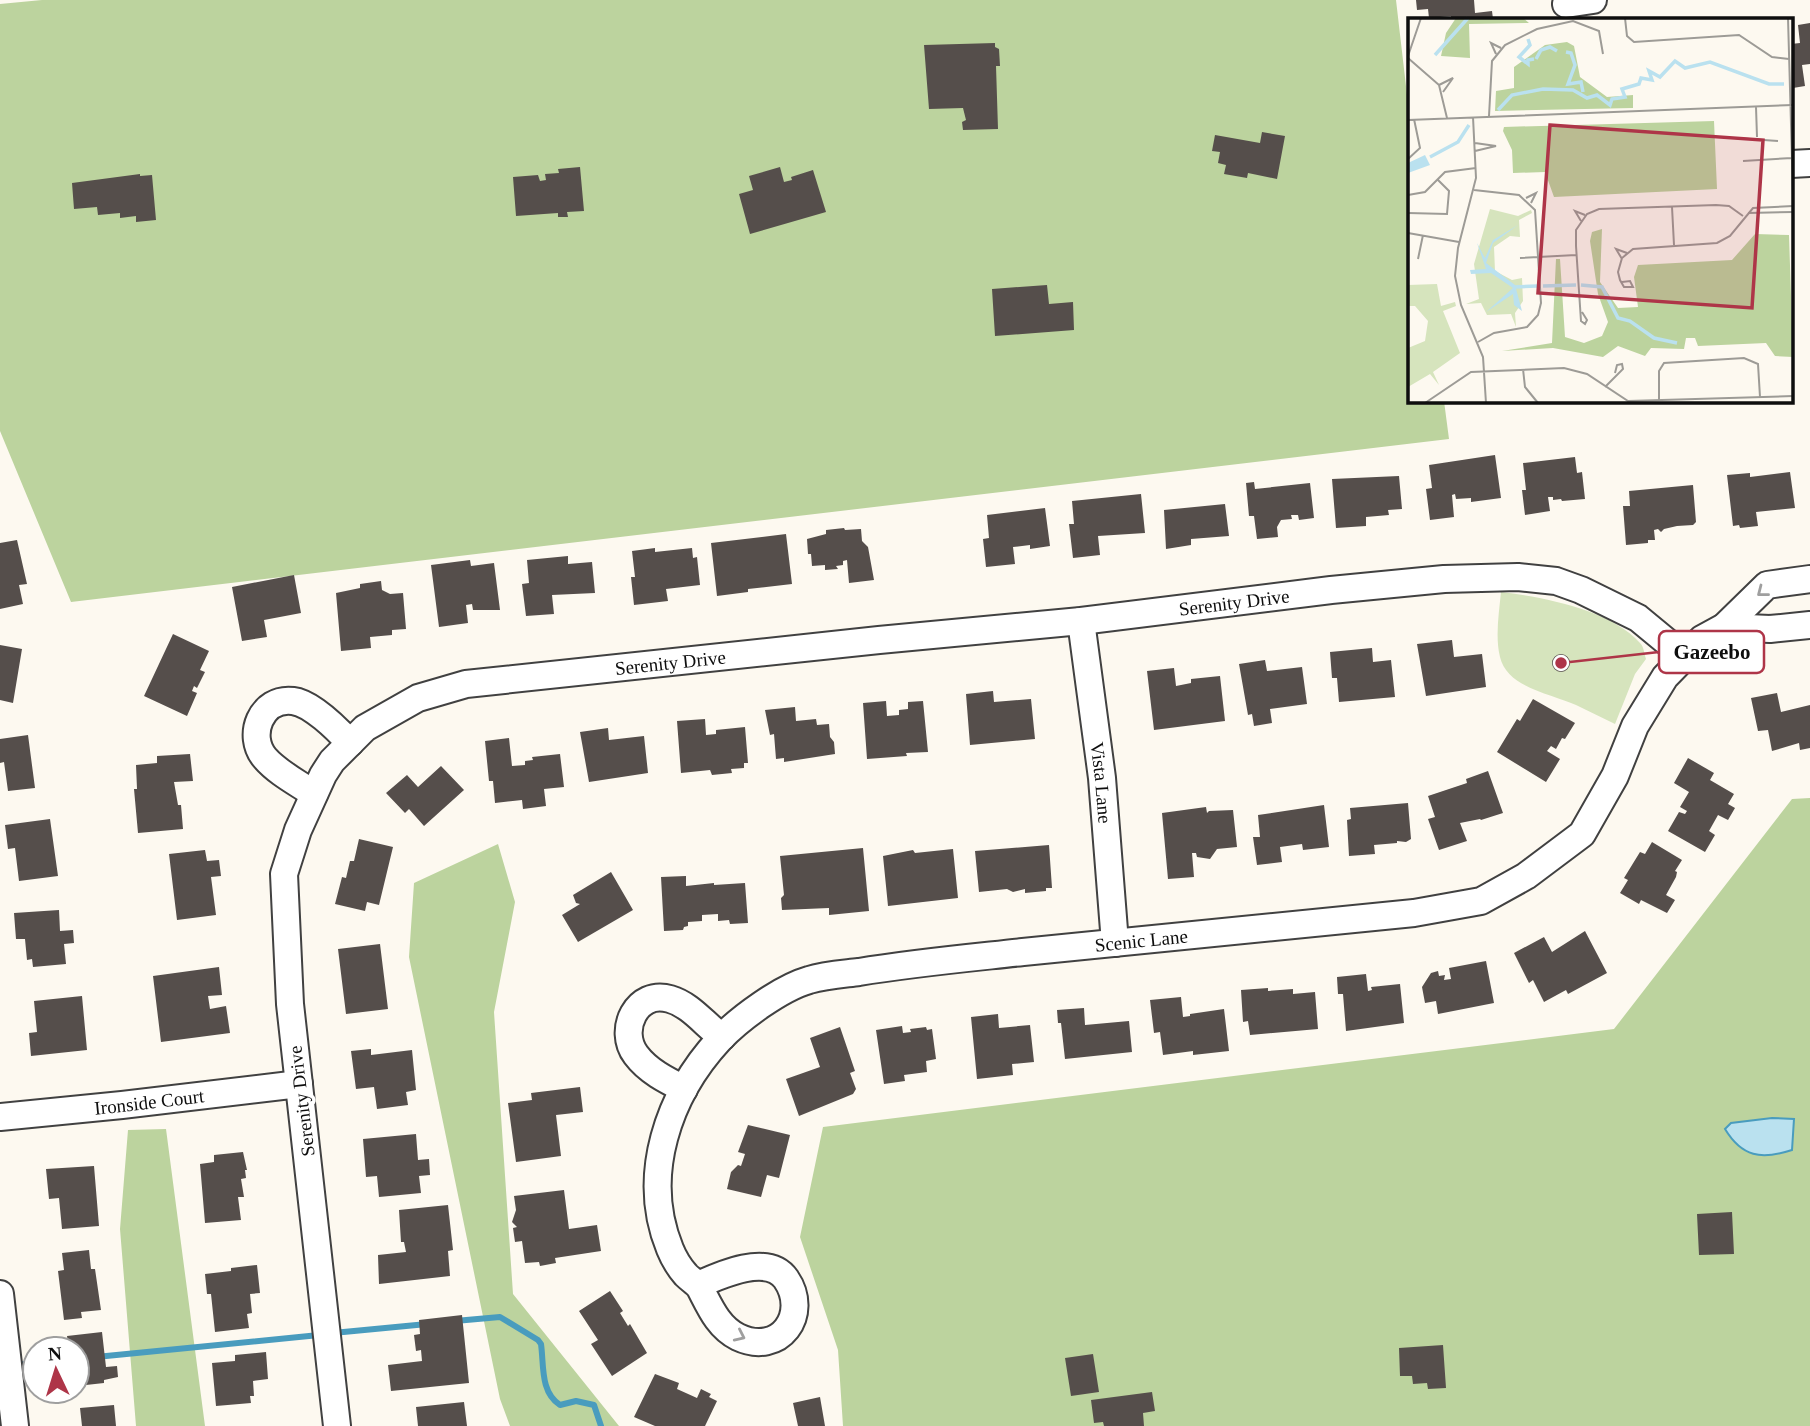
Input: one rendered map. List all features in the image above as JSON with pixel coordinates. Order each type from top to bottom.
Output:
[{"type":"street","points":[[1566,4],[1593,0]]},
{"type":"street","points":[[1792,164],[1810,163]]},
{"type":"street","name":"Serenity Drive","points":[[337,1426],[290,1004],[284,874],[298,830],[332,761],[365,729],[418,698],[466,684],[1080,621],[1444,579],[1518,577],[1556,581],[1638,618],[1684,656]]},
{"type":"street","name":"Scenic Lane","points":[[698,1285],[678,1266],[662,1227],[657,1199],[657,1166],[673,1111],[684,1089],[722,1037],[744,1017],[769,1000],[808,980],[954,959],[1414,913],[1481,901],[1526,876],[1582,834],[1615,776],[1635,726],[1665,677],[1684,656],[1702,639],[1724,626],[1767,585],[1810,579]]},
{"type":"street","name":"Vista Lane","points":[[1080,621],[1102,778],[1115,943]]},
{"type":"street","points":[[1724,626],[1770,629],[1810,625]]},
{"type":"street","points":[[314,794],[281,772],[261,751],[256,733],[262,715],[279,703],[298,703],[316,713],[350,743]]},
{"type":"street","points":[[684,1089],[654,1072],[636,1055],[629,1038],[629,1021],[633,1012],[640,1004],[652,999],[672,1000],[687,1008],[722,1037]]},
{"type":"street","name":"Ironside Court","points":[[0,1117],[299,1084]]},
{"type":"street","points":[[0,1294],[15,1426]]},
{"type":"green space","points":[[42,0],[1396,0],[1408,103],[1408,402],[1444,402],[1449,439],[71,602],[0,431],[0,4]]},
{"type":"green space","points":[[1501,592],[1575,607],[1612,622],[1640,643],[1646,659],[1635,674],[1615,724],[1521,683],[1504,668],[1498,641]]},
{"type":"green space","points":[[1810,798],[1810,1426],[843,1426],[838,1350],[800,1237],[823,1127],[1614,1029],[1792,799]]},
{"type":"green space","points":[[498,844],[515,902],[494,1012],[513,1294],[619,1426],[510,1426],[500,1399],[409,957],[414,883]]},
{"type":"green space","points":[[166,1129],[205,1426],[136,1426],[120,1229],[128,1130]]},
{"type":"water","points":[[1772,1118],[1794,1119],[1792,1150],[1771,1155],[1753,1154],[1738,1145],[1725,1129],[1731,1123]]},
{"type":"building","points":[[1416,0],[1474,0],[1475,13],[1492,11],[1493,18],[1429,18],[1428,9],[1417,10]]},
{"type":"building","points":[[1810,23],[1810,64],[1802,65],[1805,86],[1793,88],[1792,96],[1792,44],[1800,43],[1798,25]]},
{"type":"building","points":[[995,43],[995,47],[999,49],[1000,66],[996,66],[998,129],[963,130],[962,122],[966,120],[963,108],[929,109],[924,45]]},
{"type":"building","points":[[1262,132],[1285,136],[1277,179],[1248,173],[1247,178],[1224,174],[1226,165],[1218,163],[1220,152],[1212,151],[1215,135],[1260,143]]},
{"type":"building","points":[[580,167],[584,211],[567,212],[568,217],[558,217],[558,213],[516,216],[513,177],[538,175],[540,181],[546,180],[545,174],[559,173],[558,169]]},
{"type":"building","points":[[780,167],[784,182],[813,170],[826,212],[750,234],[739,194],[753,190],[749,176]]},
{"type":"building","points":[[140,174],[152,175],[156,220],[136,222],[136,216],[120,218],[120,213],[98,215],[97,207],[74,209],[72,183]]},
{"type":"building","points":[[1047,285],[1049,304],[1073,302],[1074,330],[995,336],[992,289]]},
{"type":"building","points":[[1495,455],[1501,498],[1471,502],[1471,498],[1456,499],[1455,494],[1452,495],[1454,517],[1430,520],[1426,489],[1432,488],[1429,465]]},
{"type":"building","points":[[1575,457],[1577,473],[1582,472],[1585,499],[1562,501],[1548,497],[1550,511],[1525,515],[1523,463]]},
{"type":"building","points":[[1790,472],[1795,508],[1756,512],[1758,526],[1733,526],[1727,475],[1750,473],[1750,477]]},
{"type":"building","points":[[1399,476],[1402,509],[1388,510],[1389,515],[1366,517],[1366,526],[1336,528],[1332,479]]},
{"type":"building","points":[[1254,482],[1255,489],[1310,483],[1314,518],[1299,520],[1298,515],[1291,515],[1292,519],[1281,520],[1277,527],[1278,537],[1257,539],[1254,516],[1249,516],[1246,483]]},
{"type":"building","points":[[1693,485],[1696,522],[1693,525],[1677,526],[1661,532],[1654,530],[1655,540],[1626,545],[1623,506],[1630,506],[1629,491]]},
{"type":"building","points":[[1141,494],[1145,533],[1098,536],[1100,555],[1073,558],[1069,524],[1074,524],[1072,501]]},
{"type":"building","points":[[1225,504],[1229,536],[1191,539],[1191,545],[1166,549],[1164,510]]},
{"type":"building","points":[[1045,508],[1050,546],[1030,549],[1030,545],[1013,547],[1015,564],[986,567],[983,539],[989,538],[987,515]]},
{"type":"building","points":[[861,529],[862,541],[868,547],[874,580],[849,583],[847,560],[843,561],[843,565],[836,566],[838,569],[825,570],[825,565],[812,566],[807,539],[826,534],[826,530]]},
{"type":"building","points":[[786,534],[792,584],[717,596],[711,543]]},
{"type":"building","points":[[17,540],[27,584],[19,585],[23,604],[0,609],[0,543]]},
{"type":"building","points":[[655,548],[655,552],[692,548],[693,558],[697,557],[700,585],[666,589],[668,601],[634,605],[632,551]]},
{"type":"building","points":[[568,556],[568,564],[592,562],[595,593],[552,595],[554,614],[526,616],[522,584],[529,583],[527,560]]},
{"type":"building","points":[[470,560],[471,566],[494,563],[500,610],[473,610],[472,604],[466,605],[468,623],[439,627],[431,565]]},
{"type":"building","points":[[294,575],[301,613],[264,620],[267,637],[242,641],[232,587]]},
{"type":"building","points":[[381,581],[382,590],[390,594],[403,593],[406,629],[392,630],[392,635],[370,637],[371,648],[341,651],[336,593],[360,588],[360,584]]},
{"type":"building","points":[[173,634],[209,651],[200,670],[205,672],[197,688],[194,686],[192,691],[197,693],[187,716],[144,696]]},
{"type":"building","points":[[1452,640],[1454,657],[1482,654],[1486,687],[1426,696],[1417,644]]},
{"type":"building","points":[[0,645],[22,649],[13,703],[0,700]]},
{"type":"building","points":[[1372,648],[1373,662],[1391,660],[1395,697],[1339,702],[1337,678],[1332,678],[1330,652]]},
{"type":"building","points":[[1557,654],[1565,654],[1570,663],[1568,670],[1557,672],[1552,667],[1552,659]]},
{"type":"building","points":[[1265,660],[1267,671],[1302,667],[1307,704],[1270,709],[1272,723],[1254,726],[1252,714],[1248,715],[1239,664]]},
{"type":"building","points":[[1174,668],[1176,686],[1191,683],[1191,679],[1220,676],[1225,721],[1154,730],[1147,671]]},
{"type":"building","points":[[993,691],[994,702],[1031,699],[1035,739],[970,745],[966,694]]},
{"type":"building","points":[[1777,693],[1781,712],[1810,705],[1810,748],[1800,750],[1799,743],[1772,751],[1768,730],[1758,731],[1751,698]]},
{"type":"building","points":[[1533,699],[1575,723],[1556,749],[1551,746],[1547,751],[1560,759],[1546,782],[1497,752]]},
{"type":"building","points":[[886,701],[887,716],[899,715],[899,710],[908,709],[908,702],[923,701],[928,752],[867,759],[863,703]]},
{"type":"building","points":[[795,707],[796,721],[816,719],[817,725],[829,724],[835,754],[784,762],[784,758],[776,759],[774,734],[770,735],[765,710]]},
{"type":"building","points":[[705,719],[706,735],[716,734],[716,730],[745,727],[748,763],[744,763],[744,768],[731,769],[732,773],[712,775],[710,770],[681,773],[677,721]]},
{"type":"building","points":[[608,728],[609,740],[644,736],[648,773],[589,782],[580,732]]},
{"type":"building","points":[[28,735],[35,788],[8,791],[4,762],[0,763],[0,739]]},
{"type":"building","points":[[509,738],[512,766],[525,765],[525,761],[533,760],[532,757],[560,754],[564,787],[544,789],[546,806],[523,809],[522,800],[495,803],[493,781],[489,781],[485,741]]},
{"type":"building","points":[[190,754],[193,781],[174,782],[178,805],[181,805],[183,829],[138,833],[134,789],[137,789],[136,765],[157,763],[157,756]]},
{"type":"building","points":[[1688,758],[1714,773],[1710,780],[1734,794],[1728,804],[1735,808],[1728,820],[1718,815],[1709,831],[1715,835],[1705,852],[1668,831],[1679,812],[1685,814],[1687,811],[1680,807],[1689,792],[1674,783]]},
{"type":"building","points":[[441,766],[464,790],[424,826],[409,809],[405,813],[386,793],[407,775],[418,787]]},
{"type":"building","points":[[1488,771],[1503,813],[1460,823],[1467,841],[1439,850],[1428,819],[1435,817],[1428,796],[1467,783],[1466,779]]},
{"type":"building","points":[[1408,803],[1411,839],[1406,842],[1374,845],[1375,854],[1349,856],[1347,820],[1351,819],[1350,808]]},
{"type":"building","points":[[1324,805],[1329,847],[1303,850],[1302,844],[1280,847],[1282,862],[1257,865],[1253,837],[1260,837],[1258,815]]},
{"type":"building","points":[[1206,807],[1207,813],[1233,810],[1237,847],[1217,849],[1210,859],[1197,857],[1196,853],[1192,853],[1194,877],[1168,879],[1162,813]]},
{"type":"building","points":[[50,819],[58,876],[19,881],[15,848],[8,849],[5,825]]},
{"type":"building","points":[[359,839],[393,847],[379,905],[367,902],[365,911],[335,904],[342,877],[346,878],[350,861],[354,861]]},
{"type":"building","points":[[1652,842],[1682,860],[1666,895],[1675,900],[1667,913],[1641,900],[1639,904],[1620,893],[1628,880],[1624,878],[1640,852],[1645,854]]},
{"type":"building","points":[[1049,845],[1052,888],[1025,893],[1025,889],[1013,892],[1007,889],[979,892],[975,851]]},
{"type":"building","points":[[863,848],[869,911],[829,915],[829,908],[782,910],[781,898],[784,895],[780,856]]},
{"type":"building","points":[[953,849],[958,898],[888,906],[883,856],[913,850],[915,853]]},
{"type":"building","points":[[205,850],[207,861],[219,860],[221,876],[211,877],[216,915],[177,920],[169,854]]},
{"type":"building","points":[[611,872],[633,910],[578,942],[562,915],[580,904],[576,903],[573,895]]},
{"type":"building","points":[[686,876],[686,886],[745,883],[748,923],[730,924],[729,920],[718,921],[718,914],[702,915],[702,921],[688,922],[688,926],[683,930],[664,931],[661,877]]},
{"type":"building","points":[[59,910],[60,931],[73,930],[74,943],[64,944],[66,964],[33,967],[32,959],[27,960],[25,939],[16,939],[14,913]]},
{"type":"building","points":[[1585,931],[1607,973],[1568,994],[1566,990],[1544,1002],[1533,980],[1529,983],[1514,953],[1544,937],[1552,952]]},
{"type":"building","points":[[380,944],[388,1009],[346,1014],[338,949]]},
{"type":"building","points":[[1486,961],[1494,1003],[1438,1014],[1436,1001],[1425,1003],[1422,987],[1431,973],[1438,971],[1439,976],[1445,975],[1444,980],[1451,979],[1449,968]]},
{"type":"building","points":[[219,967],[222,995],[208,996],[210,1009],[226,1006],[230,1033],[161,1042],[153,976]]},
{"type":"building","points":[[1366,974],[1368,991],[1372,990],[1371,987],[1400,984],[1404,1023],[1346,1031],[1343,994],[1338,994],[1337,977]]},
{"type":"building","points":[[1268,988],[1268,991],[1293,989],[1293,994],[1315,992],[1318,1029],[1250,1035],[1248,1021],[1243,1022],[1241,990]]},
{"type":"building","points":[[82,996],[87,1050],[31,1056],[29,1033],[37,1032],[34,1001]]},
{"type":"building","points":[[1181,997],[1183,1017],[1224,1009],[1229,1051],[1193,1055],[1193,1051],[1163,1055],[1160,1032],[1154,1033],[1150,1000]]},
{"type":"building","points":[[1084,1008],[1085,1025],[1129,1021],[1132,1052],[1065,1059],[1057,1010]]},
{"type":"building","points":[[998,1014],[999,1028],[1030,1025],[1034,1062],[1012,1064],[1013,1075],[977,1079],[971,1017]]},
{"type":"building","points":[[902,1026],[903,1033],[911,1032],[910,1029],[932,1029],[936,1059],[926,1061],[927,1072],[904,1075],[905,1081],[884,1084],[876,1030]]},
{"type":"building","points":[[840,1027],[855,1071],[850,1073],[856,1089],[853,1094],[799,1116],[786,1079],[820,1067],[810,1038]]},
{"type":"building","points":[[371,1049],[371,1055],[412,1050],[416,1090],[406,1092],[408,1105],[377,1109],[374,1087],[356,1089],[351,1051]]},
{"type":"building","points":[[580,1087],[583,1112],[556,1115],[561,1156],[516,1162],[508,1103],[532,1100],[531,1093]]},
{"type":"building","points":[[748,1125],[790,1135],[779,1178],[767,1175],[761,1197],[727,1189],[731,1172],[738,1165],[741,1166],[745,1154],[738,1152]]},
{"type":"building","points":[[416,1134],[418,1160],[429,1159],[430,1175],[419,1176],[421,1193],[379,1197],[377,1176],[366,1177],[363,1139]]},
{"type":"building","points":[[243,1152],[247,1170],[246,1178],[241,1179],[244,1197],[238,1197],[241,1220],[205,1223],[200,1164],[214,1162],[214,1155]]},
{"type":"building","points":[[94,1166],[99,1226],[62,1229],[59,1198],[49,1199],[46,1169]]},
{"type":"building","points":[[564,1190],[569,1229],[597,1225],[601,1251],[555,1258],[556,1263],[540,1266],[539,1262],[525,1263],[522,1241],[515,1242],[513,1228],[517,1227],[512,1222],[516,1210],[514,1196]]},
{"type":"building","points":[[448,1205],[453,1250],[448,1251],[450,1276],[379,1284],[378,1255],[406,1252],[404,1242],[401,1242],[399,1210]]},
{"type":"building","points":[[1732,1212],[1734,1254],[1699,1255],[1697,1214]]},
{"type":"building","points":[[89,1250],[91,1269],[95,1269],[101,1310],[81,1312],[82,1318],[64,1320],[58,1271],[64,1270],[62,1253]]},
{"type":"building","points":[[257,1265],[260,1293],[250,1294],[252,1313],[247,1314],[249,1328],[215,1332],[211,1294],[207,1294],[205,1274]]},
{"type":"building","points":[[610,1291],[623,1311],[620,1313],[628,1326],[630,1324],[647,1353],[612,1376],[591,1344],[598,1340],[579,1311]]},
{"type":"building","points":[[462,1315],[469,1383],[391,1391],[388,1365],[422,1361],[421,1350],[416,1351],[414,1335],[420,1334],[419,1320]]},
{"type":"building","points":[[102,1332],[106,1367],[117,1366],[118,1377],[91,1384],[91,1335],[76,1335]]},
{"type":"building","points":[[1443,1345],[1446,1388],[1428,1389],[1427,1383],[1413,1384],[1412,1376],[1400,1376],[1399,1348]]},
{"type":"building","points":[[266,1352],[268,1379],[253,1381],[254,1396],[250,1396],[251,1403],[216,1406],[212,1363],[235,1361],[235,1355]]},
{"type":"building","points":[[1093,1354],[1099,1392],[1071,1396],[1065,1358]]},
{"type":"building","points":[[655,1374],[679,1383],[677,1389],[697,1398],[701,1389],[711,1394],[709,1397],[717,1401],[705,1426],[655,1426],[634,1417]]},
{"type":"building","points":[[1152,1392],[1155,1411],[1143,1413],[1144,1426],[1104,1426],[1103,1422],[1094,1423],[1091,1400]]},
{"type":"building","points":[[820,1397],[825,1426],[798,1426],[793,1403]]},
{"type":"building","points":[[464,1402],[467,1426],[418,1426],[416,1407]]},
{"type":"building","points":[[114,1405],[116,1426],[82,1426],[80,1408]]},
{"type":"waterway","points":[[455,1321],[500,1317],[538,1340],[541,1344],[546,1386],[554,1400],[560,1405],[576,1401],[594,1405],[601,1426]]},
{"type":"waterway","points":[[333,1333],[427,1324]]},
{"type":"waterway","points":[[96,1357],[319,1335]]},
{"type":"waterway","points":[[16,1365],[21,1364]]},
{"type":"place","name":"Gazeebo","points":[[1561,663]]}]
